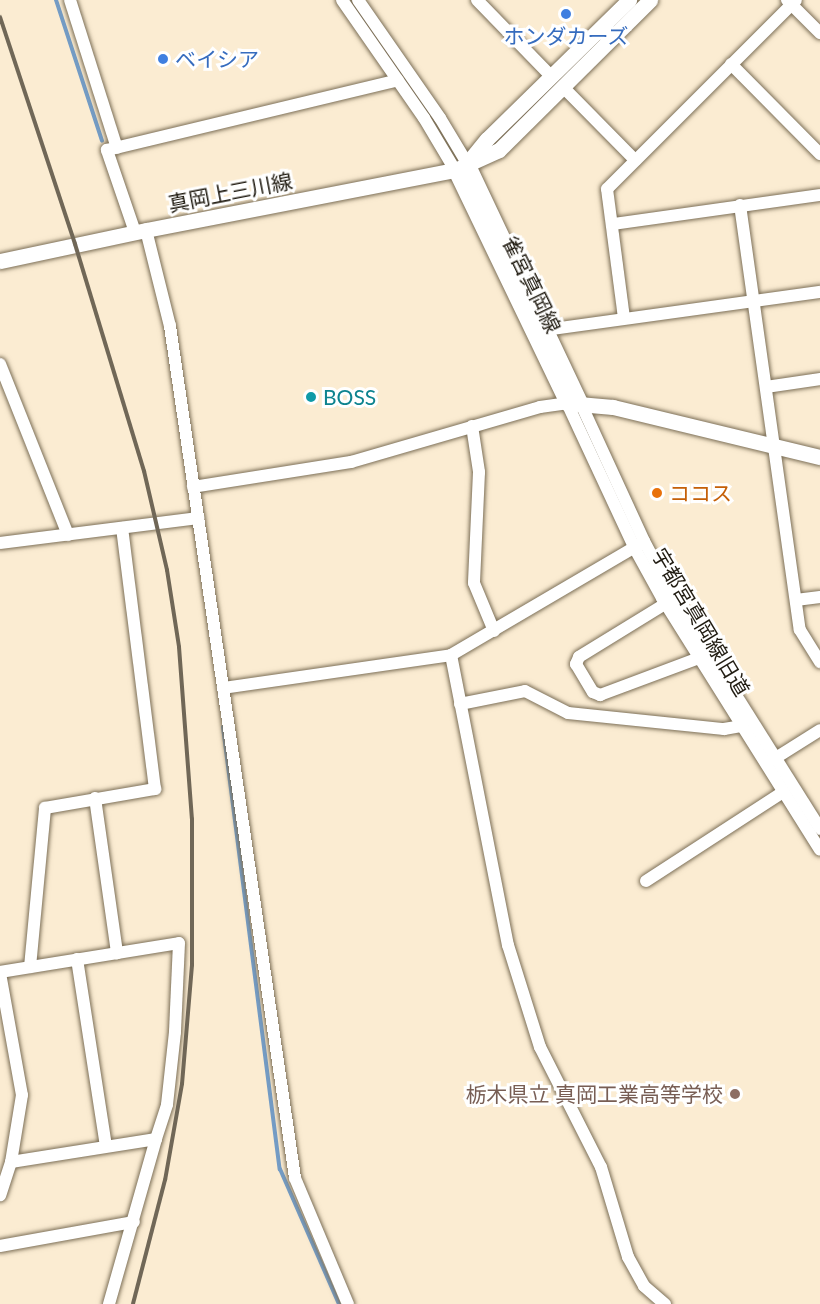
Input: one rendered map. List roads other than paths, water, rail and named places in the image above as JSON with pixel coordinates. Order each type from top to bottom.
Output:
[{"type":"main road","points":[[461,167],[629,0]]},
{"type":"main road","name":"真岡上三川線","points":[[0,261],[461,167],[499,150],[650,0]]},
{"type":"main road","name":"雀宮真岡線","points":[[461,167],[545,330],[574,403]]},
{"type":"main road","name":"雀宮真岡線","points":[[461,167],[574,403]]},
{"type":"main road","points":[[574,403],[614,407],[820,457]]},
{"type":"street","points":[[70,0],[117,148]]},
{"type":"street","points":[[342,0],[461,167]]},
{"type":"street","points":[[358,0],[440,118],[461,167]]},
{"type":"street","points":[[477,0],[551,76]]},
{"type":"street","points":[[624,318],[607,189],[792,1],[820,33]]},
{"type":"street","points":[[731,64],[820,154]]},
{"type":"street","points":[[348,1304],[295,1178],[170,326],[141,231],[107,150],[398,80]]},
{"type":"street","points":[[563,87],[634,160]]},
{"type":"street","points":[[613,224],[820,195]]},
{"type":"street","points":[[740,206],[800,630],[820,662]]},
{"type":"street","points":[[545,330],[820,292]]},
{"type":"street","points":[[0,364],[68,535]]},
{"type":"street","points":[[766,387],[820,380]]},
{"type":"street","points":[[193,487],[351,462],[472,426],[574,403]]},
{"type":"street","name":"宇都宮真岡線旧道","points":[[574,403],[665,604],[820,850]]},
{"type":"street","points":[[472,426],[479,472],[474,584],[494,631]]},
{"type":"street","points":[[0,543],[198,518]]},
{"type":"street","points":[[30,967],[45,808],[155,789],[122,528]]},
{"type":"street","points":[[223,688],[451,655],[639,544]]},
{"type":"street","name":"宇都宮真岡線旧道","points":[[639,544],[820,829]]},
{"type":"street","points":[[796,600],[820,597]]},
{"type":"street","points":[[665,604],[579,657],[576,664],[593,693],[600,695],[699,658]]},
{"type":"street","points":[[451,655],[508,945],[540,1047],[601,1167],[628,1257],[644,1286],[665,1304]]},
{"type":"street","points":[[460,704],[525,691],[567,713],[724,729],[741,726]]},
{"type":"street","points":[[774,759],[820,730]]},
{"type":"street","points":[[646,881],[783,792]]},
{"type":"street","points":[[95,798],[117,953]]},
{"type":"street","points":[[0,1194],[11,1162],[22,1095],[0,972],[179,943],[175,1032],[167,1106],[109,1304]]},
{"type":"street","points":[[77,959],[106,1146]]},
{"type":"street","points":[[11,1162],[156,1139]]},
{"type":"street","points":[[0,1246],[134,1222]]},
{"type":"waterway","points":[[56,0],[102,141]]},
{"type":"waterway","points":[[223,727],[280,1169],[339,1304]]},
{"type":"railway","points":[[0,17],[75,244],[144,471],[167,570],[179,647],[192,819],[192,965],[182,1084],[165,1180],[133,1304]]},
{"type":"place","name":"ホンダカーズ","points":[[566,14]]},
{"type":"place","name":"ベイシア","points":[[163,59]]},
{"type":"place","name":"BOSS","points":[[311,397]]},
{"type":"place","name":"ココス","points":[[657,493]]},
{"type":"place","name":"栃木県立 真岡工業高等学校","points":[[735,1094]]}]
